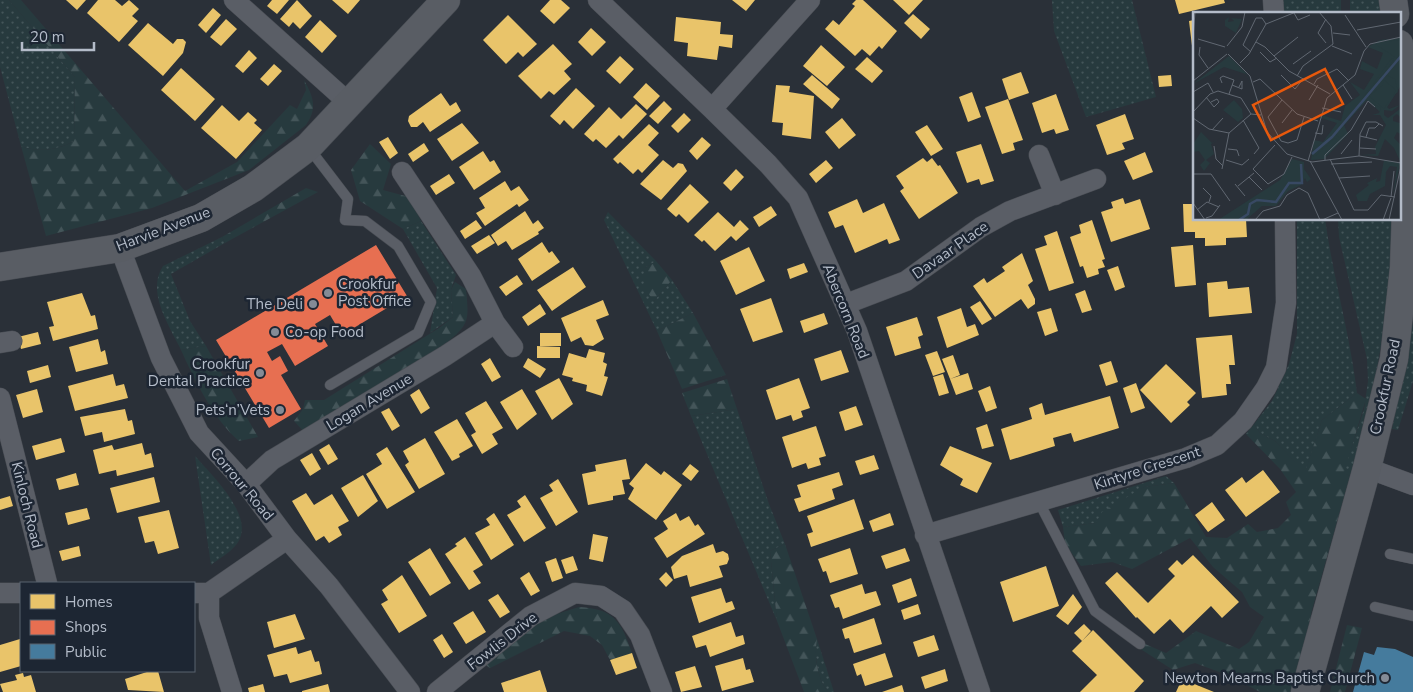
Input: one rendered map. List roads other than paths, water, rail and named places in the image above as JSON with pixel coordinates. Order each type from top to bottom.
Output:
[{"type":"street","points":[[234,0],[350,104]]},
{"type":"street","name":"Harvie Avenue","points":[[0,267],[120,248],[201,218],[253,188],[308,147],[446,0]]},
{"type":"street","name":"Abercorn Road","points":[[598,0],[768,164],[798,198],[857,331],[980,692]]},
{"type":"street","points":[[712,109],[810,0]]},
{"type":"street","name":"Crookfur Road","points":[[1305,692],[1367,468],[1394,359],[1404,268],[1408,153],[1407,118],[1400,53]]},
{"type":"street","points":[[1039,155],[1054,195]]},
{"type":"street","points":[[402,172],[471,276],[495,323],[513,347]]},
{"type":"street","name":"Davaar Place","points":[[846,304],[906,281],[981,227],[1010,211],[1096,179]]},
{"type":"street","name":"Kintyre Crescent","points":[[925,535],[1186,458],[1217,445],[1243,421],[1266,388],[1276,368],[1286,303],[1285,220]]},
{"type":"street","name":"Corrour Road","points":[[120,248],[161,358],[199,434],[246,484],[287,539],[329,586],[410,692]]},
{"type":"street","name":"Logan Avenue","points":[[246,484],[272,460],[445,356],[495,323]]},
{"type":"street","name":"Kinloch Road","points":[[0,398],[47,582]]},
{"type":"street","points":[[1367,468],[1413,485]]},
{"type":"street","points":[[232,692],[202,593],[287,539]]},
{"type":"street","points":[[0,594],[20,593]]},
{"type":"street","name":"Fowlis Drive","points":[[437,692],[531,616],[575,593],[601,596],[623,610],[640,636],[662,692]]},
{"type":"lane","points":[[308,147],[348,199],[345,220],[365,221],[398,246],[430,302],[418,333],[330,385]]},
{"type":"lane","points":[[1038,502],[1095,611],[1140,644]]},
{"type":"lane","points":[[1390,554],[1413,559]]},
{"type":"lane","points":[[1375,607],[1413,616]]},
{"type":"place","name":"Crookfur Post Office","points":[[328,293]]},
{"type":"place","name":"The Deli","points":[[313,304]]},
{"type":"place","name":"Co-op Food","points":[[275,332]]},
{"type":"place","name":"Crookfur Dental Practice","points":[[260,373]]},
{"type":"place","name":"Pets‘n’Vets","points":[[280,410]]},
{"type":"place","name":"Newton Mearns Baptist Church","points":[[1385,678]]}]
